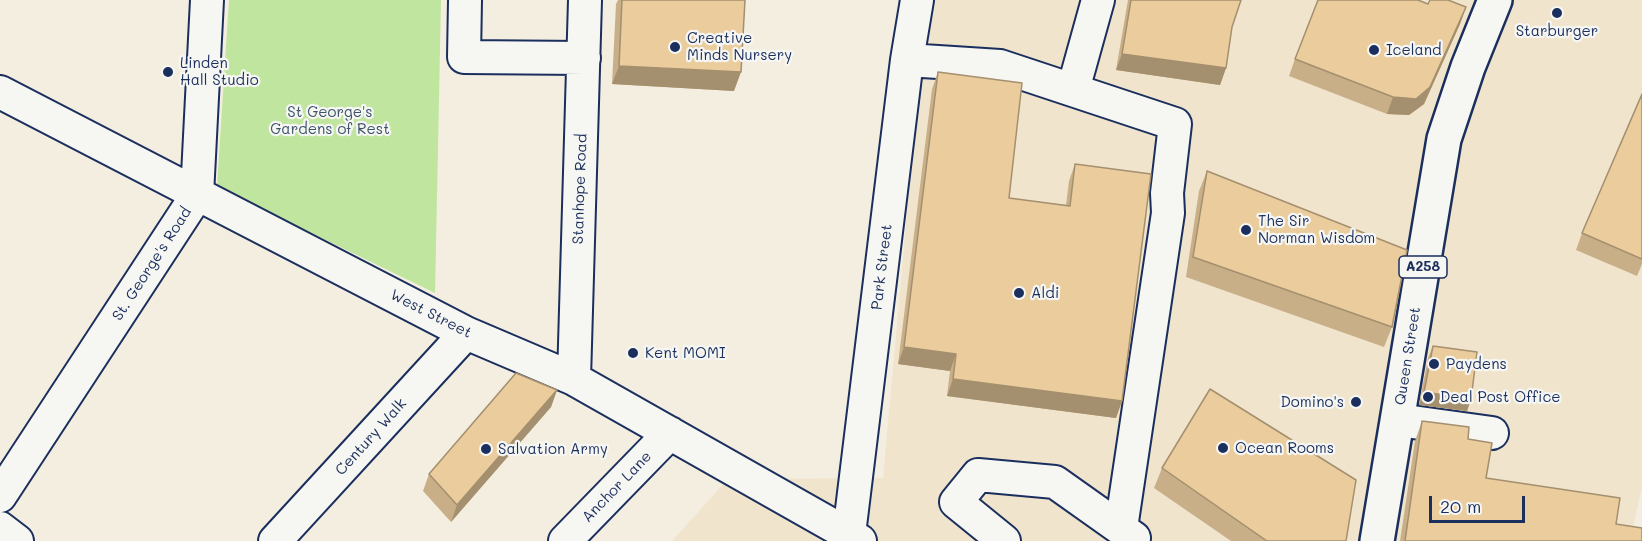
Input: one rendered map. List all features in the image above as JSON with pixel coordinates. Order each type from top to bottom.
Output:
[{"type":"main road","name":"Queen Street","points":[[1377,541],[1444,139],[1468,67],[1495,0]]},
{"type":"street","name":"St. George's Road","points":[[0,496],[197,195],[207,0]]},
{"type":"street","points":[[465,0],[464,57],[584,58]]},
{"type":"street","name":"Stanhope Road","points":[[574,379],[585,0]]},
{"type":"street","name":"Park Street","points":[[854,537],[907,60],[917,0]]},
{"type":"street","points":[[1073,90],[1098,0]]},
{"type":"street","points":[[907,60],[1000,66],[1175,124],[1167,193],[1168,213],[1129,534],[1055,482],[978,475],[956,502],[1004,541]]},
{"type":"street","name":"West Street","points":[[0,92],[466,333],[574,379],[854,537]]},
{"type":"street","name":"Century Walk","points":[[275,541],[466,333]]},
{"type":"street","points":[[1398,420],[1492,433]]},
{"type":"street","name":"Anchor Lane","points":[[565,541],[670,433]]},
{"type":"street","points":[[0,528],[17,541]]},
{"type":"shaded area","points":[[916,0],[1642,0],[1642,487],[1630,541],[672,541],[728,479],[883,478],[919,80]]},
{"type":"green space","name":"St George's Gardens of Rest","points":[[229,0],[441,0],[435,293],[217,187]]},
{"type":"building","name":"Creative Minds Nursery","points":[[622,0],[745,0],[741,72],[619,66]]},
{"type":"building","points":[[1131,0],[1241,0],[1232,27],[1226,68],[1122,54]]},
{"type":"building","name":"Iceland","points":[[1318,0],[1418,0],[1428,4],[1430,0],[1448,0],[1466,7],[1430,87],[1416,99],[1393,97],[1295,59]]},
{"type":"building","name":"Aldi","points":[[938,72],[1022,83],[1009,198],[1070,206],[1075,164],[1151,174],[1122,401],[953,379],[956,354],[904,347]]},
{"type":"building","points":[[1642,94],[1642,259],[1582,233]]},
{"type":"building","name":"The Sir Norman Wisdom","points":[[1207,171],[1407,250],[1392,327],[1193,257]]},
{"type":"building","points":[[1433,346],[1477,352],[1471,399],[1424,392]]},
{"type":"building","name":"Salvation Army","points":[[516,373],[557,390],[457,505],[429,474]]},
{"type":"building","name":"Ocean Rooms","points":[[1210,389],[1356,480],[1346,541],[1267,541],[1162,468]]},
{"type":"building","points":[[1422,421],[1469,427],[1468,439],[1492,443],[1486,478],[1620,498],[1616,524],[1642,528],[1642,541],[1405,541]]},
{"type":"place","name":"Starburger","points":[[1557,13]]},
{"type":"place","name":"Creative Minds Nursery","points":[[675,47]]},
{"type":"place","name":"Iceland","points":[[1374,50]]},
{"type":"place","name":"Linden Hall Studio","points":[[168,72]]},
{"type":"place","name":"The Sir Norman Wisdom","points":[[1246,230]]},
{"type":"place","name":"Aldi","points":[[1019,293]]},
{"type":"place","name":"Kent MOMI","points":[[633,353]]},
{"type":"place","name":"Paydens","points":[[1434,364]]},
{"type":"place","name":"Deal Post Office","points":[[1428,397]]},
{"type":"place","name":"Domino's","points":[[1356,402]]},
{"type":"place","name":"Ocean Rooms","points":[[1223,448]]},
{"type":"place","name":"Salvation Army","points":[[486,449]]}]
